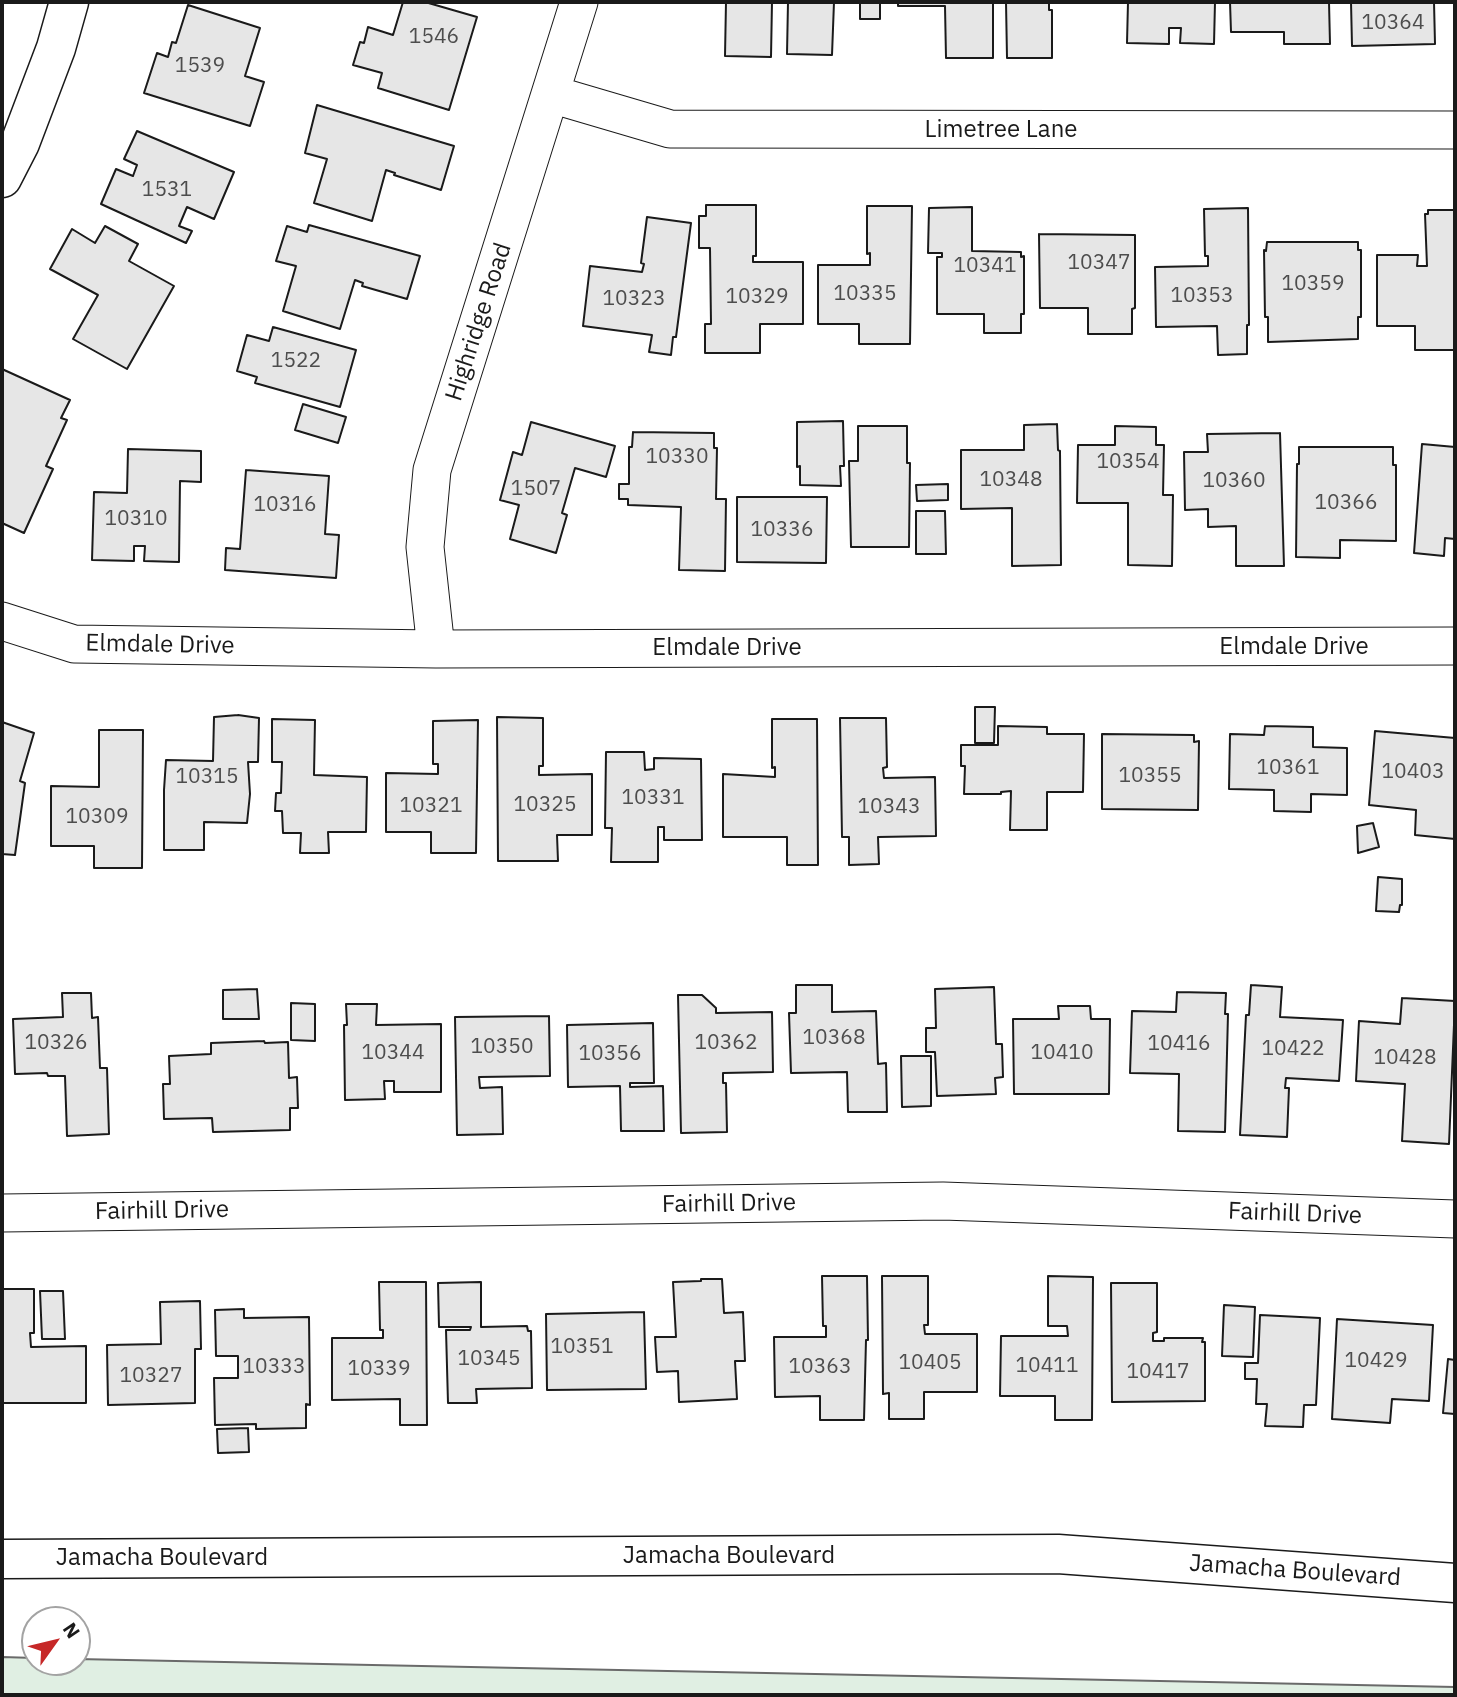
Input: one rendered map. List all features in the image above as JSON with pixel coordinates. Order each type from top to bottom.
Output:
[{"type":"main road","points":[[2,177],[20,143],[43,83],[69,2]]},
{"type":"main road","name":"Jamacha Boulevard","points":[[2,1559],[1058,1554],[1455,1583]]},
{"type":"street","name":"Highridge Road","points":[[436,649],[425,547],[432,470],[579,2]]},
{"type":"street","name":"Limetree Lane","points":[[551,94],[670,129],[1455,131]]},
{"type":"street","name":"Elmdale Drive","points":[[2,621],[74,644],[436,649],[1455,646]]},
{"type":"street","name":"Fairhill Drive","points":[[2,1213],[943,1201],[1455,1219]]},
{"type":"green space","points":[[2,1657],[21,1658],[21,1676],[91,1676],[91,1659],[1455,1687],[1455,1695],[2,1695]]},
{"type":"building","points":[[403,2],[425,2],[477,17],[449,110],[378,88],[382,73],[353,65],[360,42],[364,43],[368,27],[393,35]]},
{"type":"building","points":[[726,2],[772,2],[771,57],[725,56]]},
{"type":"building","points":[[788,2],[834,2],[832,55],[787,54]]},
{"type":"building","points":[[860,2],[880,2],[880,19],[860,19]]},
{"type":"building","points":[[898,2],[993,2],[993,58],[946,58],[945,6],[898,6]]},
{"type":"building","points":[[1006,2],[1049,2],[1049,10],[1052,10],[1052,58],[1007,58]]},
{"type":"building","points":[[1128,2],[1215,2],[1214,44],[1180,43],[1181,28],[1169,28],[1169,44],[1127,43]]},
{"type":"building","points":[[1230,2],[1329,2],[1330,44],[1284,44],[1284,32],[1231,32]]},
{"type":"building","points":[[1351,2],[1434,2],[1435,44],[1352,46]]},
{"type":"building","points":[[188,5],[260,28],[245,76],[264,82],[250,126],[144,93],[157,53],[168,57],[172,42],[176,43]]},
{"type":"building","points":[[317,105],[454,146],[441,190],[386,170],[372,221],[314,203],[327,159],[305,153]]},
{"type":"building","points":[[137,131],[234,172],[214,219],[187,207],[179,226],[192,231],[186,243],[101,204],[116,169],[133,176],[137,165],[124,159]]},
{"type":"building","points":[[706,205],[756,205],[756,256],[753,256],[753,262],[803,262],[803,324],[760,324],[760,353],[705,353],[705,324],[711,324],[710,248],[699,248],[699,216],[706,216]]},
{"type":"building","points":[[867,206],[912,206],[910,344],[859,344],[859,324],[818,324],[818,265],[870,265],[870,253],[867,254]]},
{"type":"building","points":[[972,207],[972,251],[1021,252],[1021,257],[1024,256],[1024,314],[1021,314],[1021,333],[984,333],[984,314],[937,314],[937,257],[942,257],[942,253],[928,253],[929,208]]},
{"type":"building","points":[[1248,208],[1247,354],[1218,355],[1217,326],[1156,327],[1155,267],[1208,266],[1208,256],[1205,256],[1204,209]]},
{"type":"building","points":[[1428,210],[1455,210],[1455,350],[1415,350],[1415,326],[1377,326],[1377,255],[1418,255],[1417,266],[1427,266],[1425,214],[1428,214]]},
{"type":"building","points":[[647,217],[691,223],[676,337],[673,337],[671,355],[649,352],[652,335],[583,326],[590,266],[642,272]]},
{"type":"building","points":[[309,225],[420,256],[407,299],[362,286],[363,283],[355,280],[340,329],[283,311],[296,266],[276,261],[287,226],[307,232]]},
{"type":"building","points":[[105,226],[138,244],[129,261],[174,286],[127,369],[73,339],[98,295],[50,269],[72,229],[95,243]]},
{"type":"building","points":[[1039,234],[1135,235],[1135,308],[1132,309],[1132,334],[1088,334],[1088,308],[1040,308]]},
{"type":"building","points":[[1267,242],[1358,242],[1358,250],[1361,250],[1361,317],[1358,317],[1358,339],[1268,342],[1264,250],[1266,251]]},
{"type":"building","points":[[273,327],[356,350],[340,407],[255,383],[257,377],[237,371],[247,335],[269,341]]},
{"type":"building","points":[[2,369],[70,400],[61,418],[67,420],[46,466],[53,469],[24,533],[2,523]]},
{"type":"building","points":[[303,404],[346,417],[338,443],[295,430]]},
{"type":"building","points":[[843,421],[844,466],[840,466],[841,486],[800,485],[800,466],[797,467],[797,422]]},
{"type":"building","points":[[531,422],[615,446],[606,477],[575,468],[562,513],[567,515],[556,553],[510,539],[519,505],[500,500],[513,452],[522,455]]},
{"type":"building","points":[[1057,424],[1060,451],[1061,565],[1012,566],[1012,508],[961,509],[961,450],[1024,450],[1024,425]]},
{"type":"building","points":[[858,426],[907,426],[907,463],[910,463],[909,547],[851,547],[849,461],[858,461]]},
{"type":"building","points":[[1115,426],[1156,427],[1156,445],[1164,445],[1163,495],[1173,495],[1172,566],[1128,565],[1128,503],[1077,503],[1078,445],[1115,445]]},
{"type":"building","points":[[633,432],[714,433],[714,448],[717,448],[716,499],[726,499],[725,571],[679,570],[681,507],[628,505],[628,499],[619,499],[619,484],[629,484],[629,447],[632,447]]},
{"type":"building","points":[[1280,433],[1284,566],[1236,566],[1236,526],[1208,527],[1208,509],[1185,510],[1184,452],[1208,452],[1207,434]]},
{"type":"building","points":[[1422,444],[1455,447],[1455,539],[1445,538],[1444,556],[1414,553]]},
{"type":"building","points":[[1299,447],[1393,447],[1393,465],[1396,465],[1396,541],[1340,540],[1340,558],[1296,557]]},
{"type":"building","points":[[128,449],[201,451],[201,482],[180,481],[179,562],[144,561],[145,546],[134,546],[134,561],[92,560],[94,492],[127,493]]},
{"type":"building","points":[[246,470],[329,476],[325,534],[339,535],[336,578],[225,570],[226,548],[240,549]]},
{"type":"building","points":[[948,484],[948,500],[917,501],[916,485]]},
{"type":"building","points":[[737,497],[827,497],[826,563],[737,562]]},
{"type":"building","points":[[916,511],[945,511],[946,554],[916,554]]},
{"type":"building","points":[[975,707],[995,707],[994,743],[975,743]]},
{"type":"building","points":[[238,715],[259,718],[258,762],[248,762],[250,794],[247,823],[204,822],[204,850],[164,850],[166,760],[213,761],[214,717]]},
{"type":"building","points":[[497,717],[543,718],[543,766],[539,766],[539,775],[592,774],[592,835],[557,835],[558,861],[498,861]]},
{"type":"building","points":[[840,718],[886,718],[887,767],[883,768],[884,778],[935,777],[936,836],[878,837],[879,864],[849,865],[849,837],[842,837]]},
{"type":"building","points":[[272,719],[315,720],[314,775],[367,777],[366,832],[328,832],[329,853],[300,853],[301,833],[283,833],[282,811],[275,811],[276,793],[281,793],[282,762],[272,762]]},
{"type":"building","points":[[772,719],[817,719],[818,865],[787,865],[787,837],[723,837],[723,774],[775,777],[775,767],[772,768]]},
{"type":"building","points":[[478,720],[476,853],[431,853],[431,832],[386,832],[386,773],[438,774],[438,764],[433,764],[433,721]]},
{"type":"building","points":[[2,722],[34,733],[20,781],[25,783],[15,855],[2,854]]},
{"type":"building","points":[[998,726],[1047,727],[1047,734],[1084,734],[1083,792],[1047,792],[1047,830],[1010,830],[1011,791],[1001,794],[964,794],[965,766],[961,766],[961,745],[998,745]]},
{"type":"building","points":[[1265,726],[1313,727],[1313,747],[1347,748],[1347,795],[1311,794],[1311,812],[1274,811],[1274,790],[1229,789],[1230,734],[1264,735]]},
{"type":"building","points":[[99,730],[143,730],[142,868],[94,868],[94,846],[51,846],[51,786],[99,787]]},
{"type":"building","points":[[1375,731],[1455,738],[1455,839],[1415,835],[1416,810],[1369,805]]},
{"type":"building","points":[[1102,734],[1194,735],[1194,742],[1199,741],[1198,810],[1102,809]]},
{"type":"building","points":[[606,752],[644,752],[645,770],[654,769],[654,758],[701,759],[702,840],[664,840],[664,827],[658,827],[658,862],[611,862],[612,828],[605,828]]},
{"type":"building","points":[[1373,823],[1379,847],[1358,853],[1357,826]]},
{"type":"building","points":[[1378,877],[1402,879],[1402,905],[1399,912],[1376,911]]},
{"type":"building","points":[[796,985],[832,985],[832,1012],[876,1011],[878,1064],[886,1063],[887,1112],[848,1112],[847,1072],[791,1073],[789,1013],[796,1013]]},
{"type":"building","points":[[1251,985],[1282,987],[1280,1017],[1343,1020],[1339,1081],[1286,1078],[1285,1088],[1289,1088],[1287,1137],[1240,1135],[1246,1015],[1249,1015]]},
{"type":"building","points":[[994,987],[996,1044],[1002,1044],[1003,1077],[995,1078],[996,1094],[937,1096],[935,1052],[926,1052],[926,1028],[936,1028],[935,989]]},
{"type":"building","points":[[257,989],[259,1019],[223,1019],[223,990]]},
{"type":"building","points":[[1177,992],[1226,993],[1225,1014],[1228,1014],[1225,1132],[1178,1131],[1179,1074],[1130,1073],[1132,1011],[1176,1012]]},
{"type":"building","points":[[62,993],[91,993],[92,1018],[98,1017],[100,1068],[107,1068],[109,1134],[67,1136],[65,1076],[48,1076],[47,1073],[15,1074],[13,1019],[63,1017]]},
{"type":"building","points":[[678,995],[702,995],[716,1008],[716,1013],[772,1012],[773,1072],[723,1073],[723,1083],[726,1083],[727,1132],[681,1133]]},
{"type":"building","points":[[1402,998],[1455,1001],[1449,1144],[1402,1141],[1405,1084],[1356,1081],[1359,1021],[1400,1024]]},
{"type":"building","points":[[291,1003],[315,1004],[315,1041],[291,1040]]},
{"type":"building","points":[[346,1004],[377,1004],[376,1025],[441,1024],[441,1092],[394,1092],[394,1081],[384,1081],[385,1099],[345,1100]]},
{"type":"building","points":[[1058,1006],[1090,1006],[1091,1019],[1110,1019],[1109,1094],[1014,1094],[1013,1019],[1059,1019]]},
{"type":"building","points":[[549,1016],[550,1076],[479,1077],[480,1088],[502,1087],[503,1134],[457,1135],[455,1017]]},
{"type":"building","points":[[653,1023],[654,1083],[630,1083],[630,1087],[663,1086],[664,1131],[621,1131],[620,1086],[568,1087],[567,1025]]},
{"type":"building","points":[[288,1042],[289,1078],[297,1077],[298,1108],[290,1108],[290,1130],[213,1132],[212,1118],[164,1119],[163,1084],[170,1084],[169,1056],[211,1054],[211,1043]]},
{"type":"building","points":[[901,1056],[931,1056],[931,1106],[902,1107]]},
{"type":"building","points":[[822,1276],[867,1276],[868,1340],[864,1420],[820,1420],[820,1396],[775,1397],[774,1337],[826,1337],[826,1326],[823,1326]]},
{"type":"building","points":[[882,1276],[928,1276],[928,1325],[924,1325],[925,1334],[977,1334],[977,1392],[924,1392],[924,1419],[889,1419],[889,1393],[883,1394]]},
{"type":"building","points":[[1048,1276],[1093,1277],[1092,1420],[1055,1420],[1055,1396],[1000,1396],[1001,1336],[1068,1336],[1067,1326],[1048,1326]]},
{"type":"building","points":[[722,1279],[724,1313],[743,1312],[745,1361],[735,1361],[737,1399],[679,1402],[678,1371],[657,1372],[655,1337],[676,1337],[673,1282]]},
{"type":"building","points":[[379,1282],[426,1282],[427,1425],[400,1425],[400,1399],[332,1400],[332,1338],[383,1338],[383,1330],[380,1330]]},
{"type":"building","points":[[481,1282],[481,1327],[527,1326],[528,1331],[531,1331],[532,1388],[476,1389],[477,1403],[448,1403],[446,1330],[470,1330],[471,1327],[439,1327],[438,1283]]},
{"type":"building","points":[[1111,1283],[1157,1283],[1157,1332],[1153,1333],[1153,1341],[1164,1341],[1164,1338],[1203,1338],[1205,1401],[1112,1402]]},
{"type":"building","points":[[2,1289],[34,1289],[34,1333],[30,1333],[31,1347],[86,1346],[86,1403],[2,1403]]},
{"type":"building","points":[[40,1291],[63,1291],[65,1339],[42,1339]]},
{"type":"building","points":[[200,1301],[201,1349],[195,1349],[195,1403],[108,1405],[107,1345],[161,1344],[160,1302]]},
{"type":"building","points":[[1224,1305],[1255,1307],[1253,1357],[1222,1356]]},
{"type":"building","points":[[244,1309],[244,1318],[309,1317],[310,1405],[306,1404],[306,1428],[256,1429],[256,1424],[215,1425],[214,1378],[238,1378],[238,1356],[216,1356],[215,1310]]},
{"type":"building","points":[[644,1312],[646,1389],[547,1390],[546,1314]]},
{"type":"building","points":[[1260,1315],[1320,1318],[1316,1405],[1304,1405],[1303,1427],[1265,1426],[1267,1404],[1256,1404],[1257,1379],[1245,1379],[1245,1363],[1258,1363]]},
{"type":"building","points":[[1337,1319],[1433,1325],[1429,1401],[1392,1399],[1390,1423],[1332,1419]]},
{"type":"building","points":[[1448,1359],[1455,1360],[1455,1414],[1443,1413]]},
{"type":"building","points":[[248,1428],[249,1452],[218,1453],[217,1429]]}]
